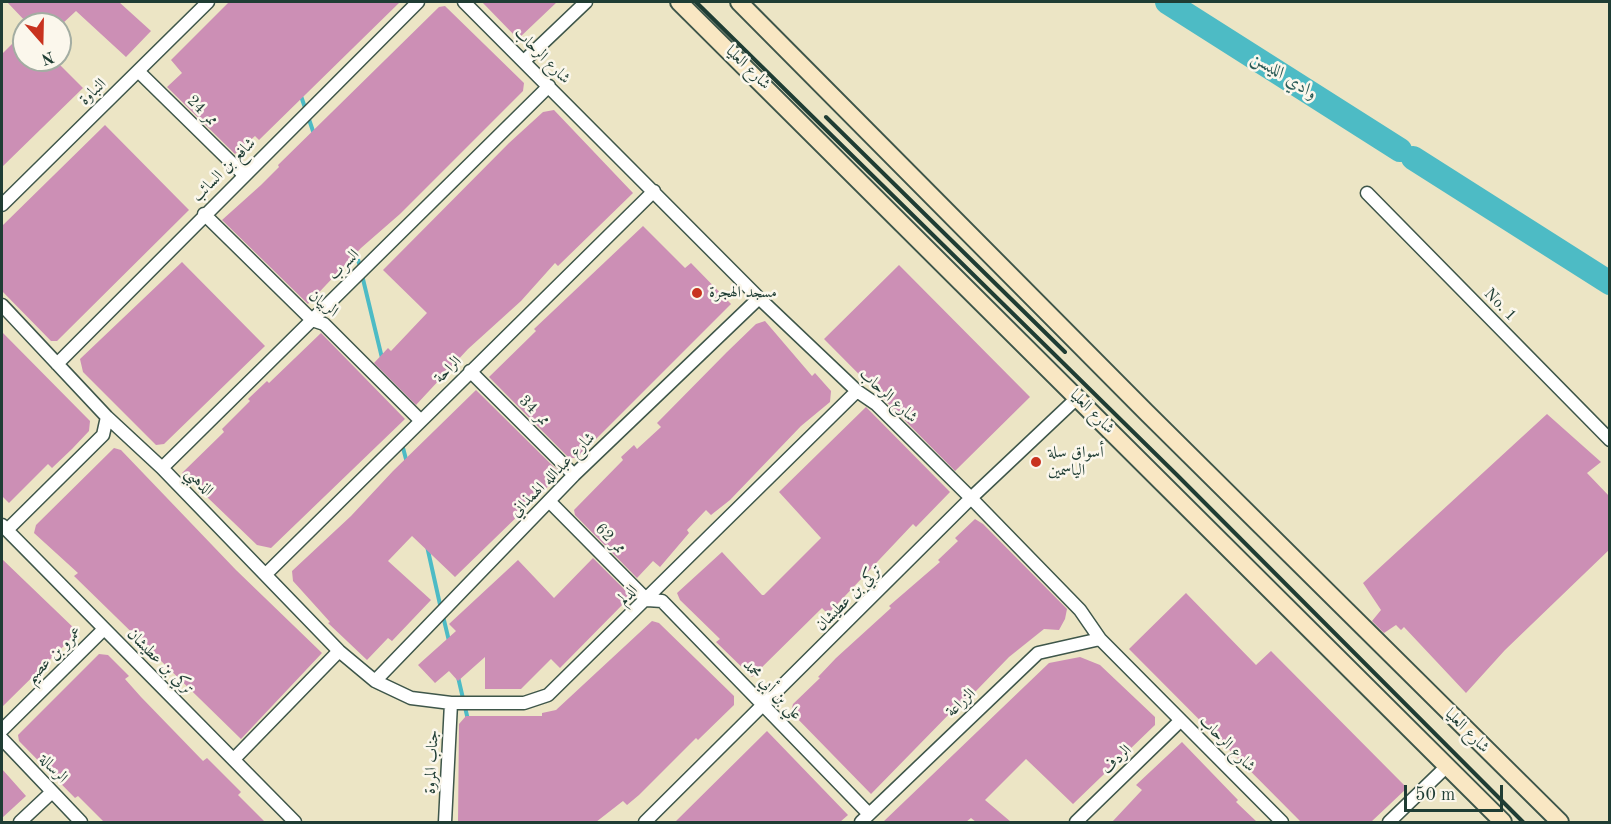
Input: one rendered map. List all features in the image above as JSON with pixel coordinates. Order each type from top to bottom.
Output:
[{"type":"main road","name":"شارع العليا","points":[[679,2],[1503,822]]},
{"type":"main road","name":"شارع العليا","points":[[739,2],[1560,822]]},
{"type":"street","name":"النباوة","points":[[2,205],[208,2]]},
{"type":"street","name":"شافع بن السائب","points":[[57,364],[204,213],[418,2]]},
{"type":"street","name":"شارع الرحاب","points":[[464,2],[759,298],[857,391],[876,404],[971,498],[1080,610],[1100,639],[1282,822]]},
{"type":"street","points":[[524,61],[586,2]]},
{"type":"street","name":"ممر 24","points":[[138,71],[243,174]]},
{"type":"street","name":"السرب","points":[[162,468],[549,86]]},
{"type":"street","name":"الراحة","points":[[266,574],[654,192]]},
{"type":"street","name":"No. 1","points":[[1367,193],[1610,440]]},
{"type":"street","name":"الربيان","points":[[204,213],[312,320],[324,324],[421,420]]},
{"type":"street","name":"شارع عبدالله الهمذاني","points":[[375,681],[574,475],[759,298]]},
{"type":"street","name":"الذهبي","points":[[2,305],[107,417],[162,468],[339,651],[375,681]]},
{"type":"street","name":"ممر 34","points":[[470,371],[574,475]]},
{"type":"street","name":"الدلم","points":[[375,681],[411,698],[451,703],[524,702],[548,695],[857,391]]},
{"type":"street","name":"تركي بن عطيشان","points":[[645,822],[971,498],[1077,398]]},
{"type":"street","points":[[4,527],[103,435],[107,417]]},
{"type":"street","name":"ممر 62","points":[[549,501],[646,600]]},
{"type":"street","name":"تركي بن عطيشان","points":[[4,527],[296,822]]},
{"type":"street","name":"علي بن أبي محمد","points":[[646,600],[662,601],[764,705],[864,818]]},
{"type":"street","name":"عمرو بن عصيم","points":[[2,730],[104,629]]},
{"type":"street","name":"الزراعة","points":[[864,818],[1038,653],[1100,639]]},
{"type":"street","points":[[234,759],[339,651]]},
{"type":"street","name":"جناب المروة","points":[[445,822],[451,703]]},
{"type":"street","name":"الردف","points":[[1076,822],[1180,721]]},
{"type":"street","name":"الرسالة","points":[[2,739],[81,822]]},
{"type":"street","points":[[1389,822],[1446,767]]},
{"type":"street","points":[[20,822],[52,792]]},
{"type":"building","points":[[7,2],[119,2],[151,31],[126,57],[76,11],[72,15],[72,12],[17,12]]},
{"type":"building","points":[[229,2],[400,2],[259,140],[255,136],[235,154],[167,87],[182,73],[171,60]]},
{"type":"building","points":[[482,2],[557,2],[518,39]]},
{"type":"building","points":[[445,6],[524,83],[523,91],[400,214],[361,248],[308,304],[222,220],[261,185],[279,167],[278,165],[439,7]]},
{"type":"building","points":[[12,44],[12,72],[67,72],[83,88],[2,167],[2,54]]},
{"type":"building","points":[[554,110],[633,193],[558,266],[555,263],[521,301],[468,349],[416,405],[374,363],[388,348],[391,351],[427,313],[383,270],[509,143],[543,112]]},
{"type":"building","points":[[105,125],[189,210],[57,341],[51,341],[2,291],[2,226]]},
{"type":"building","points":[[643,226],[685,268],[691,263],[731,304],[577,458],[569,458],[489,377],[536,331],[534,329]]},
{"type":"building","points":[[182,262],[265,346],[164,444],[156,445],[83,372],[80,359]]},
{"type":"building","points":[[899,265],[1030,397],[955,471],[824,339]]},
{"type":"building","points":[[765,321],[812,376],[815,373],[831,391],[830,402],[801,426],[730,500],[711,515],[706,510],[687,530],[689,533],[660,567],[653,561],[637,578],[575,515],[574,510],[623,460],[621,457],[634,445],[637,449],[661,427],[657,423],[727,352],[756,324]]},
{"type":"building","points":[[2,332],[90,421],[89,431],[72,449],[52,468],[48,464],[9,503],[2,496]]},
{"type":"building","points":[[321,333],[405,419],[271,548],[257,545],[182,473],[224,432],[222,429],[250,401],[248,399],[267,381],[269,383]]},
{"type":"building","points":[[476,390],[561,474],[455,577],[412,536],[388,561],[431,600],[392,641],[388,638],[367,660],[328,623],[330,622],[293,581],[292,571],[351,516],[393,471]]},
{"type":"building","points":[[866,407],[950,492],[916,527],[913,524],[828,614],[822,608],[752,677],[716,642],[720,639],[680,600],[677,593],[722,552],[764,595],[821,538],[779,492]]},
{"type":"building","points":[[1547,414],[1601,462],[1587,473],[1610,497],[1610,549],[1505,650],[1466,693],[1404,627],[1401,630],[1396,625],[1384,633],[1372,621],[1381,610],[1363,583]]},
{"type":"building","points":[[114,448],[121,450],[236,570],[322,653],[241,739],[74,576],[78,573],[34,533],[36,525]]},
{"type":"building","points":[[975,519],[983,524],[1067,609],[1065,619],[1059,630],[1044,629],[1009,657],[975,692],[957,706],[871,794],[791,712],[793,704],[820,678],[818,677],[836,658],[891,608],[889,606],[940,562],[938,560],[958,541],[955,538]]},
{"type":"building","points":[[593,558],[631,596],[560,668],[551,659],[521,689],[485,689],[485,657],[458,681],[449,671],[435,683],[418,665],[456,631],[449,624],[518,560],[554,598]]},
{"type":"building","points":[[2,559],[78,632],[2,707]]},
{"type":"building","points":[[1186,593],[1256,665],[1271,651],[1407,788],[1371,822],[1301,822],[1129,649]]},
{"type":"building","points":[[652,621],[659,623],[734,696],[734,705],[698,740],[696,738],[639,795],[627,805],[623,801],[596,822],[458,822],[459,724],[466,716],[542,716],[542,713],[556,710]]},
{"type":"building","points":[[99,654],[108,655],[129,676],[125,679],[141,697],[203,761],[207,758],[241,792],[238,795],[265,822],[104,822],[78,796],[75,798],[19,741],[18,735]]},
{"type":"building","points":[[1080,657],[1100,665],[1155,717],[1155,725],[1073,804],[1026,759],[985,800],[1011,822],[976,822],[971,818],[966,822],[883,822],[1049,663]]},
{"type":"building","points":[[767,731],[848,815],[840,822],[675,822]]},
{"type":"building","points":[[1182,742],[1257,822],[1112,822],[1142,790],[1136,785]]},
{"type":"building","points":[[2,769],[26,796],[2,818]]},
{"type":"waterway","name":"وادي الليسن","points":[[1167,2],[1400,150]]},
{"type":"waterway","points":[[301,96],[314,134]]},
{"type":"waterway","name":"وادي الليسن","points":[[1413,158],[1610,283]]},
{"type":"waterway","points":[[355,248],[360,267]]},
{"type":"waterway","points":[[362,275],[382,358]]},
{"type":"waterway","points":[[402,444],[407,463]]},
{"type":"waterway","points":[[427,546],[441,609]]},
{"type":"waterway","points":[[443,616],[449,641]]},
{"type":"waterway","points":[[458,677],[468,720]]},
{"type":"railway","points":[[696,2],[1177,475],[1523,822]]},
{"type":"railway","points":[[826,117],[1065,352]]},
{"type":"place","name":"مسجد الهجرة","points":[[697,293]]},
{"type":"place","name":"أسواق سلة الياسمين","points":[[1036,462]]}]
